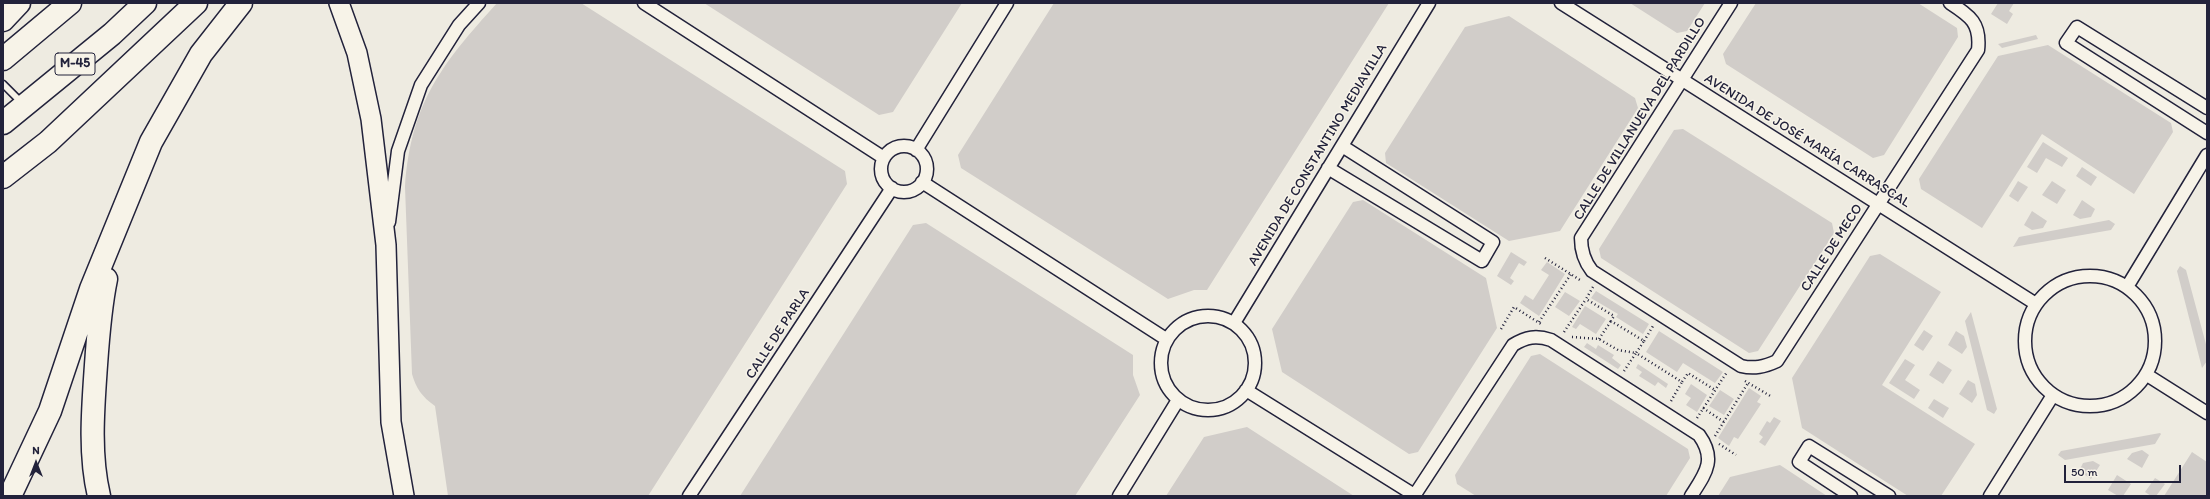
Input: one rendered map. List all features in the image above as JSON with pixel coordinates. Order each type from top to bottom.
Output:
[{"type":"highway","points":[[3,20],[19,3]]},
{"type":"highway","points":[[3,59],[70,3]]},
{"type":"highway","name":"M-45","points":[[3,123],[112,34],[145,3]]},
{"type":"highway","points":[[3,177],[48,142],[196,3]]},
{"type":"highway","points":[[10,496],[50,411],[91,289],[151,142],[201,54],[241,3]]},
{"type":"highway","points":[[3,172],[48,142]]},
{"type":"highway","points":[[99,496],[95,480],[92,412],[101,303],[116,229]]},
{"type":"main road","points":[[339,3],[357,53],[371,119],[386,246],[391,422],[404,496]]},
{"type":"street","points":[[386,246],[398,151],[421,85],[459,25],[479,3]]},
{"type":"street","points":[[644,3],[884,158]]},
{"type":"street","points":[[916,150],[1007,3]]},
{"type":"street","name":"AVENIDA DE CONSTANTINO MEDIAVILLA","points":[[1234,323],[1429,3]]},
{"type":"street","name":"AVENIDA DE JOSÉ MARÍA CARRASCAL","points":[[1561,3],[2036,304]]},
{"type":"street","name":"CALLE DE VILLANUEVA DEL PARDILLO","points":[[1731,3],[1681,79],[1581,238],[1582,252],[1586,263],[1600,276],[1741,366],[1759,368]]},
{"type":"street","name":"CALLE DE MECO","points":[[1759,368],[1777,361],[1978,50],[1978,32],[1972,18],[1950,3]]},
{"type":"street","points":[[2207,108],[2077,27],[2066,43],[2207,133]]},
{"type":"street","points":[[905,146],[916,150],[923,156],[926,162],[927,169],[922,182],[910,191],[892,188],[884,179],[882,172],[884,158],[897,147],[905,146]]},
{"type":"street","points":[[1328,168],[1482,260],[1492,242],[1342,146]]},
{"type":"street","points":[[2127,287],[2207,155]]},
{"type":"street","points":[[922,182],[1166,339]]},
{"type":"street","name":"CALLE DE PARLA","points":[[689,496],[892,188]]},
{"type":"street","points":[[2088,275],[2108,278],[2127,287],[2143,302],[2155,327],[2156,344],[2153,360],[2146,375],[2133,391],[2114,402],[2094,406],[2073,404],[2053,395],[2037,379],[2031,369],[2026,353],[2025,336],[2028,320],[2036,304],[2050,289],[2068,280],[2088,275]]},
{"type":"street","points":[[1213,315],[1234,323],[1245,334],[1253,348],[1255,370],[1246,390],[1230,404],[1209,410],[1198,409],[1178,400],[1167,387],[1161,371],[1161,355],[1166,339],[1173,330],[1191,318],[1213,315]]},
{"type":"street","points":[[1246,390],[1415,496],[1513,345],[1531,337],[1541,337],[1556,343],[1699,436],[1707,450],[1709,460],[1706,471],[1691,496]]},
{"type":"street","points":[[2146,375],[2207,413]]},
{"type":"street","points":[[1990,496],[2053,395]]},
{"type":"street","points":[[1119,496],[1178,400]]},
{"type":"street","points":[[1851,496],[1799,462],[1809,446],[1889,496]]},
{"type":"lane","points":[[3,84],[24,106]]},
{"type":"path","points":[[1539,322],[1571,274]]},
{"type":"path","points":[[1593,287],[1562,336],[1599,339],[1618,350],[1636,353],[1682,382]]},
{"type":"path","points":[[1586,299],[1614,316],[1599,339]]},
{"type":"path","points":[[1611,321],[1644,341]]},
{"type":"path","points":[[1622,373],[1654,326]]},
{"type":"path","points":[[1696,419],[1727,372]]},
{"type":"path","points":[[1670,403],[1688,373],[1715,390]]},
{"type":"path","points":[[1736,455],[1713,440],[1748,383]]},
{"type":"path","points":[[1703,408],[1724,422]]},
{"type":"shaded area","points":[[497,3],[581,3],[845,171],[847,184],[648,496],[448,496],[435,406],[420,392],[415,384],[412,374],[405,187],[408,157],[414,131],[422,108],[433,86],[445,66],[460,46]]},
{"type":"shaded area","points":[[704,3],[962,3],[893,112],[879,115]]},
{"type":"shaded area","points":[[1054,3],[1389,3],[1207,290],[1194,290],[1168,299],[961,168],[958,155]]},
{"type":"shaded area","points":[[1630,3],[1705,3],[1687,31],[1677,33]]},
{"type":"shaded area","points":[[1756,3],[1918,3],[1957,28],[1958,37],[1884,155],[1873,158],[1726,64],[1723,54]]},
{"type":"shaded area","points":[[1998,3],[2014,3],[2009,11],[2013,14],[2007,24],[1991,14]]},
{"type":"shaded area","points":[[1509,16],[1635,98],[1638,108],[1560,231],[1509,241],[1386,163],[1385,153],[1465,27]]},
{"type":"shaded area","points":[[2036,35],[2038,39],[2002,48],[1998,44]]},
{"type":"shaded area","points":[[2048,45],[2171,123],[2173,132],[2134,194],[2042,134],[1982,228],[1921,189],[1919,179],[1998,56]]},
{"type":"shaded area","points":[[1683,129],[1832,223],[1834,233],[1758,351],[1749,353],[1601,258],[1599,249],[1674,130]]},
{"type":"shaded area","points":[[2043,142],[2068,158],[2062,167],[2046,158],[2037,173],[2027,167]]},
{"type":"shaded area","points":[[2082,167],[2097,177],[2091,186],[2076,176]]},
{"type":"shaded area","points":[[2018,181],[2028,187],[2018,202],[2009,196]]},
{"type":"shaded area","points":[[2052,181],[2066,190],[2057,204],[2042,195]]},
{"type":"shaded area","points":[[1363,200],[1486,278],[1497,328],[1418,452],[1409,454],[1282,372],[1272,329],[1353,202]]},
{"type":"shaded area","points":[[2082,200],[2095,209],[2091,217],[2080,219],[2073,215]]},
{"type":"shaded area","points":[[2032,211],[2047,221],[2043,228],[2032,230],[2024,225]]},
{"type":"shaded area","points":[[2109,220],[2115,224],[2111,230],[2013,247],[2019,237]]},
{"type":"shaded area","points":[[926,223],[1133,355],[1133,375],[1140,395],[1075,496],[740,496],[913,225]]},
{"type":"shaded area","points":[[1511,252],[1527,262],[1524,266],[1519,263],[1510,278],[1514,281],[1511,285],[1497,276]]},
{"type":"shaded area","points":[[1880,254],[1941,292],[1882,385],[1975,444],[1941,496],[1908,496],[1802,428],[1792,378],[1870,256]]},
{"type":"shaded area","points":[[1547,262],[1565,274],[1539,316],[1520,303],[1525,295],[1533,300],[1549,275],[1541,270]]},
{"type":"shaded area","points":[[2180,266],[2186,270],[2207,348],[2207,361],[2202,368],[2177,271]]},
{"type":"shaded area","points":[[1596,291],[1649,324],[1643,334],[1616,317],[1618,314],[1591,298]]},
{"type":"shaded area","points":[[1565,292],[1580,301],[1569,316],[1555,307]]},
{"type":"shaded area","points":[[1585,306],[1606,319],[1596,334],[1580,324],[1576,329],[1572,327]]},
{"type":"shaded area","points":[[1971,312],[1997,409],[1994,414],[1987,410],[1965,321]]},
{"type":"shaded area","points":[[1924,330],[1933,336],[1923,351],[1914,345]]},
{"type":"shaded area","points":[[1659,331],[1723,372],[1715,383],[1683,363],[1677,372],[1646,352]]},
{"type":"shaded area","points":[[1956,331],[1964,336],[1967,347],[1962,354],[1948,345]]},
{"type":"shaded area","points":[[1587,343],[1596,349],[1598,345],[1614,355],[1612,358],[1621,365],[1618,369],[1584,347]]},
{"type":"shaded area","points":[[1540,354],[1688,449],[1690,458],[1666,496],[1476,496],[1457,484],[1455,475],[1531,356]]},
{"type":"shaded area","points":[[1905,359],[1915,365],[1905,380],[1920,390],[1914,399],[1889,383]]},
{"type":"shaded area","points":[[1938,361],[1952,370],[1943,384],[1929,375]]},
{"type":"shaded area","points":[[1638,364],[1668,384],[1666,388],[1658,382],[1655,386],[1639,376],[1642,372],[1636,368]]},
{"type":"shaded area","points":[[1968,380],[1975,384],[1977,395],[1972,403],[1959,394]]},
{"type":"shaded area","points":[[1691,384],[1707,395],[1697,412],[1686,405],[1691,398],[1685,394]]},
{"type":"shaded area","points":[[1749,388],[1761,396],[1757,402],[1761,404],[1738,439],[1734,437],[1729,446],[1718,438]]},
{"type":"shaded area","points":[[1720,390],[1734,399],[1724,415],[1709,406]]},
{"type":"shaded area","points":[[1934,399],[1949,408],[1943,418],[1928,408]]},
{"type":"shaded area","points":[[1774,417],[1781,421],[1765,446],[1759,442],[1763,437],[1759,434],[1767,421],[1770,423]]},
{"type":"shaded area","points":[[1247,427],[1354,496],[1166,496],[1204,437]]},
{"type":"shaded area","points":[[2161,434],[2155,444],[2065,460],[2058,455],[2061,451]]},
{"type":"shaded area","points":[[2142,450],[2149,455],[2142,468],[2127,459],[2132,453]]},
{"type":"shaded area","points":[[2192,452],[2207,462],[2207,496],[2164,496]]},
{"type":"shaded area","points":[[2093,461],[2100,465],[2091,479],[2079,471],[2083,463]]},
{"type":"shaded area","points":[[1780,465],[1827,496],[1718,496],[1730,477]]},
{"type":"shaded area","points":[[2117,475],[2131,484],[2123,496],[2118,496],[2108,490]]},
{"type":"shaded area","points":[[2155,478],[2165,484],[2156,496],[2151,496],[2145,492]]}]
